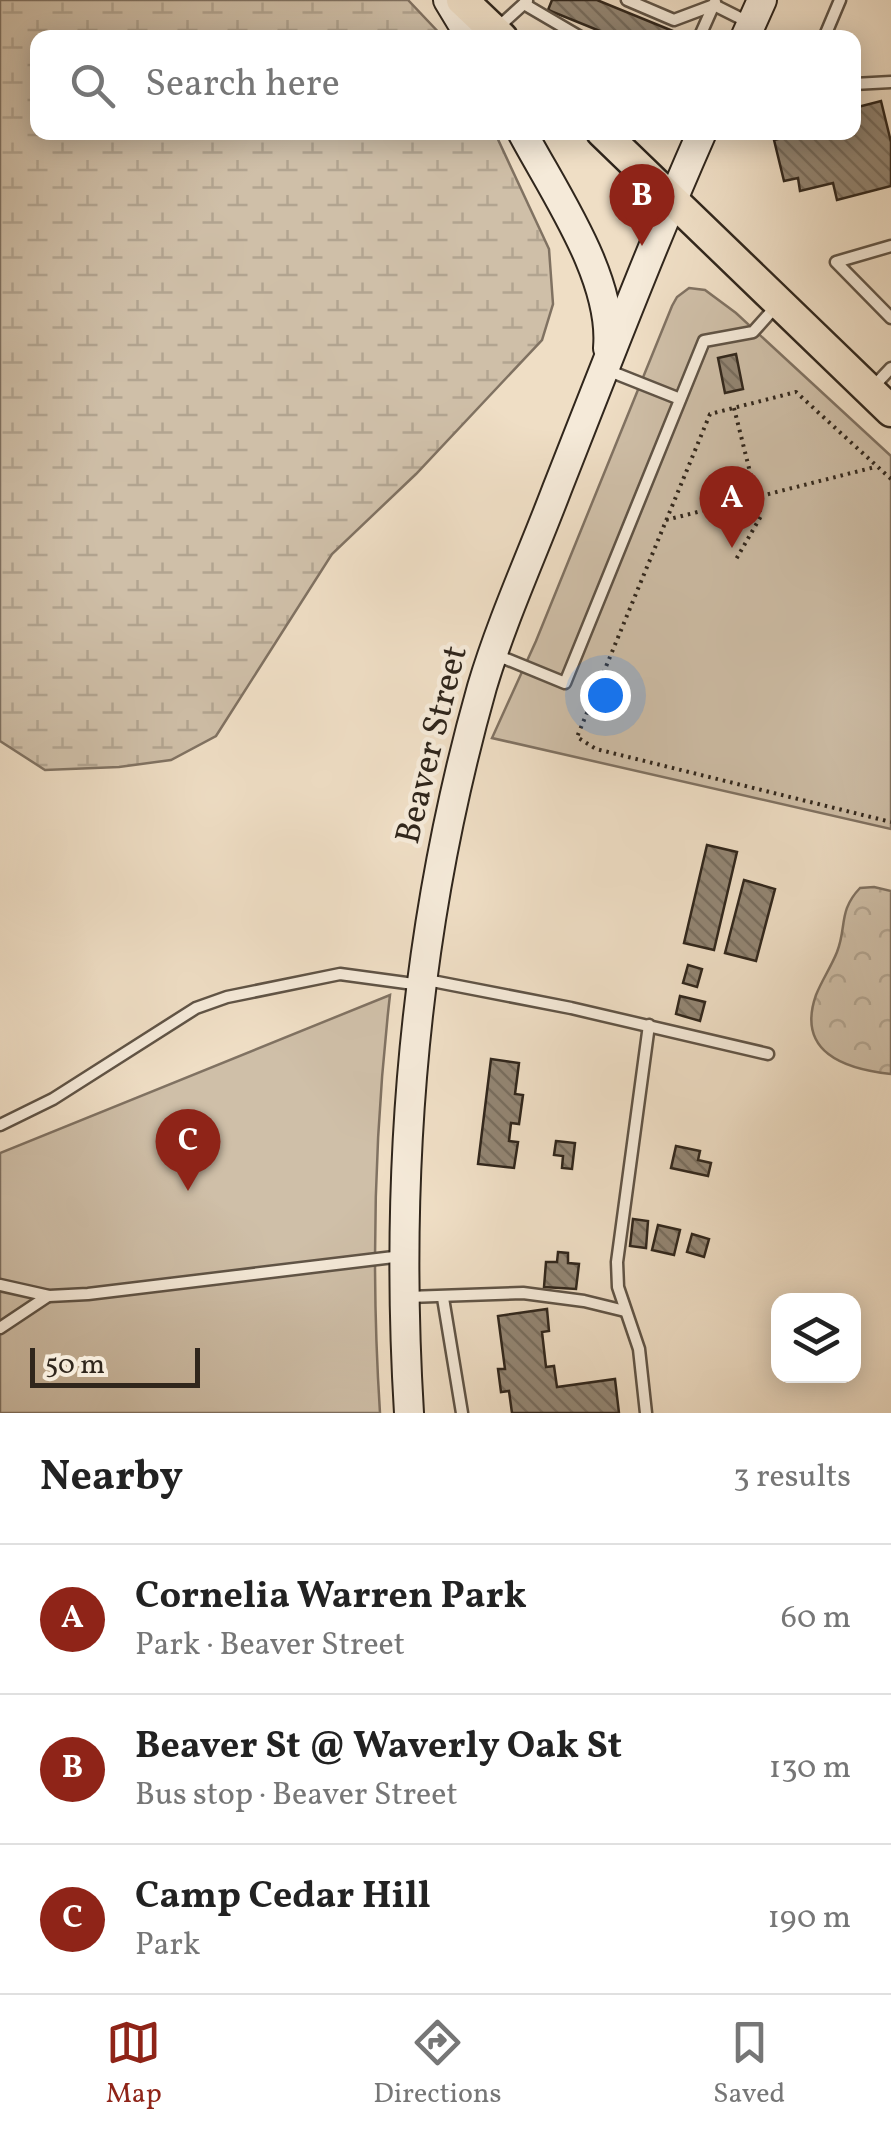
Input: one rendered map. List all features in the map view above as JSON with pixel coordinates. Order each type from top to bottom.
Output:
[{"type":"main road","points":[[448,0],[483,30]]},
{"type":"main road","points":[[462,0],[485,30]]},
{"type":"main road","points":[[526,140],[598,278],[609,330],[604,369]]},
{"type":"main road","points":[[610,140],[880,401]]},
{"type":"main road","name":"Beaver Street","points":[[409,1413],[403,1256],[407,1124],[422,982],[455,795],[493,654],[698,140]]},
{"type":"lane","points":[[627,0],[674,20],[715,3],[752,20]]},
{"type":"lane","points":[[827,30],[840,0]]},
{"type":"lane","points":[[495,30],[526,2],[570,30]]},
{"type":"lane","points":[[703,30],[715,3]]},
{"type":"lane","points":[[861,84],[891,82]]},
{"type":"lane","points":[[891,246],[836,262],[891,318]]},
{"type":"lane","points":[[493,654],[565,683],[704,342],[753,332],[779,302]]},
{"type":"lane","points":[[880,401],[891,368]]},
{"type":"lane","points":[[604,369],[680,399]]},
{"type":"lane","points":[[0,1125],[53,1099],[196,1008],[227,996],[340,974],[422,982],[650,1026],[768,1054]]},
{"type":"lane","points":[[646,1413],[638,1349],[618,1287],[617,1262],[650,1026]]},
{"type":"lane","points":[[0,1285],[49,1296],[403,1256]]},
{"type":"lane","points":[[404,1298],[523,1293],[625,1311]]},
{"type":"lane","points":[[0,1328],[49,1296]]},
{"type":"lane","points":[[443,1298],[462,1413]]},
{"type":"path","points":[[891,479],[796,392],[710,414],[576,738],[596,749],[891,822]]},
{"type":"path","points":[[734,408],[761,516],[734,561]]},
{"type":"path","points":[[666,520],[877,467]]},
{"type":"green space","points":[[0,0],[408,0],[436,30],[30,30],[30,140],[498,140],[549,249],[553,304],[542,340],[416,474],[332,554],[216,736],[171,760],[45,770],[0,741]]},
{"type":"green space","points":[[689,288],[705,290],[736,313],[891,456],[891,829],[492,738],[536,641],[672,306]]},
{"type":"green space","points":[[860,888],[891,891],[891,1074],[841,1062],[828,1054],[813,1031],[816,995],[837,952],[849,904]]},
{"type":"green space","points":[[390,995],[380,1099],[376,1204],[380,1413],[0,1413],[0,1153]]},
{"type":"building","points":[[552,0],[597,0],[670,30],[597,30],[548,10]]},
{"type":"building","points":[[881,101],[891,142],[891,186],[837,200],[833,183],[800,191],[798,178],[784,181],[774,140],[861,140],[861,106]]},
{"type":"building","points":[[736,354],[743,389],[725,393],[718,358]]},
{"type":"building","points":[[707,845],[737,852],[714,950],[684,943]]},
{"type":"building","points":[[744,880],[775,889],[756,961],[725,953]]},
{"type":"building","points":[[688,965],[702,969],[697,987],[683,983]]},
{"type":"building","points":[[680,996],[705,1002],[700,1021],[676,1014]]},
{"type":"building","points":[[491,1059],[519,1063],[515,1094],[523,1095],[519,1124],[511,1123],[509,1141],[518,1142],[514,1168],[478,1164]]},
{"type":"building","points":[[556,1141],[575,1143],[572,1169],[562,1168],[563,1156],[554,1155]]},
{"type":"building","points":[[676,1146],[700,1151],[698,1160],[711,1163],[708,1176],[671,1168]]},
{"type":"building","points":[[633,1219],[648,1221],[646,1248],[630,1246]]},
{"type":"building","points":[[658,1225],[680,1230],[674,1255],[652,1250]]},
{"type":"building","points":[[692,1234],[709,1239],[704,1257],[687,1252]]},
{"type":"building","points":[[558,1252],[568,1253],[568,1263],[579,1264],[576,1289],[544,1287],[546,1262],[557,1262]]},
{"type":"building","points":[[547,1309],[549,1331],[542,1332],[546,1367],[554,1366],[557,1387],[615,1379],[619,1413],[512,1413],[509,1391],[501,1392],[498,1369],[505,1369],[498,1316]]},
{"type":"place","name":"Beaver St @ Waverly Oak St","points":[[642,246]]},
{"type":"place","name":"Cornelia Warren Park","points":[[732,548]]},
{"type":"place","name":"Camp Cedar Hill","points":[[188,1191]]}]
